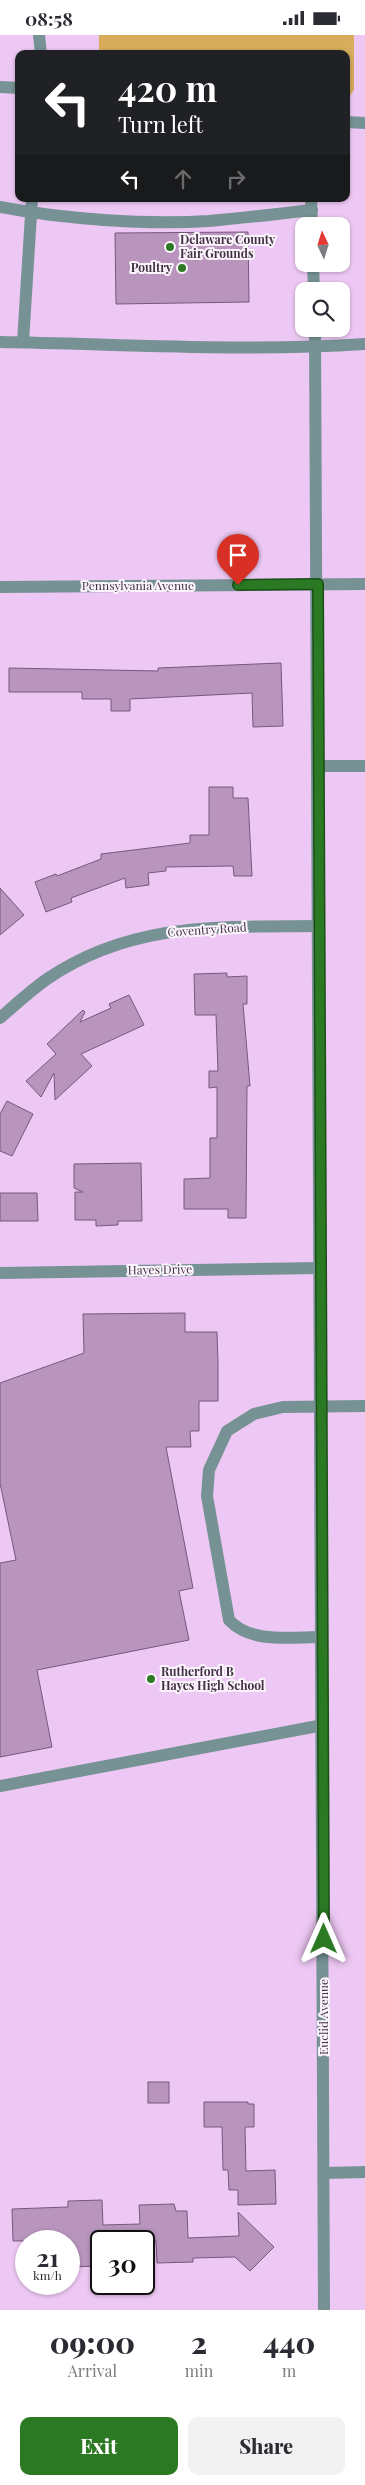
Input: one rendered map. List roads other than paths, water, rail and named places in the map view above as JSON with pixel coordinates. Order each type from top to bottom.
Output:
[{"type":"street","points":[[39,35],[41,50]]},
{"type":"street","points":[[0,87],[15,89]]},
{"type":"street","points":[[350,122],[365,123]]},
{"type":"street","points":[[23,342],[32,202]]},
{"type":"street","points":[[0,207],[30,213],[125,221],[208,221],[311,205]]},
{"type":"street","name":"Euclid Avenue","points":[[315,337],[321,1268],[324,2310]]},
{"type":"street","points":[[0,341],[316,347],[365,344]]},
{"type":"street","name":"Pennsylvania Avenue","points":[[0,587],[365,584]]},
{"type":"street","points":[[318,766],[365,766]]},
{"type":"street","name":"Coventry Road","points":[[0,1018],[48,978],[87,956],[136,938],[190,928],[319,926]]},
{"type":"street","name":"Hayes Drive","points":[[0,1273],[321,1268]]},
{"type":"street","points":[[322,1637],[263,1637],[238,1630],[229,1620],[207,1496],[209,1469],[227,1431],[254,1414],[283,1407],[365,1406]]},
{"type":"street","points":[[0,1786],[322,1725]]},
{"type":"street","points":[[324,2173],[365,2173]]},
{"type":"place","name":"Delaware County Fair Grounds","points":[[170,247]]},
{"type":"place","name":"Poultry","points":[[182,268]]},
{"type":"place","name":"Rutherford B Hayes High School","points":[[151,1679]]}]
